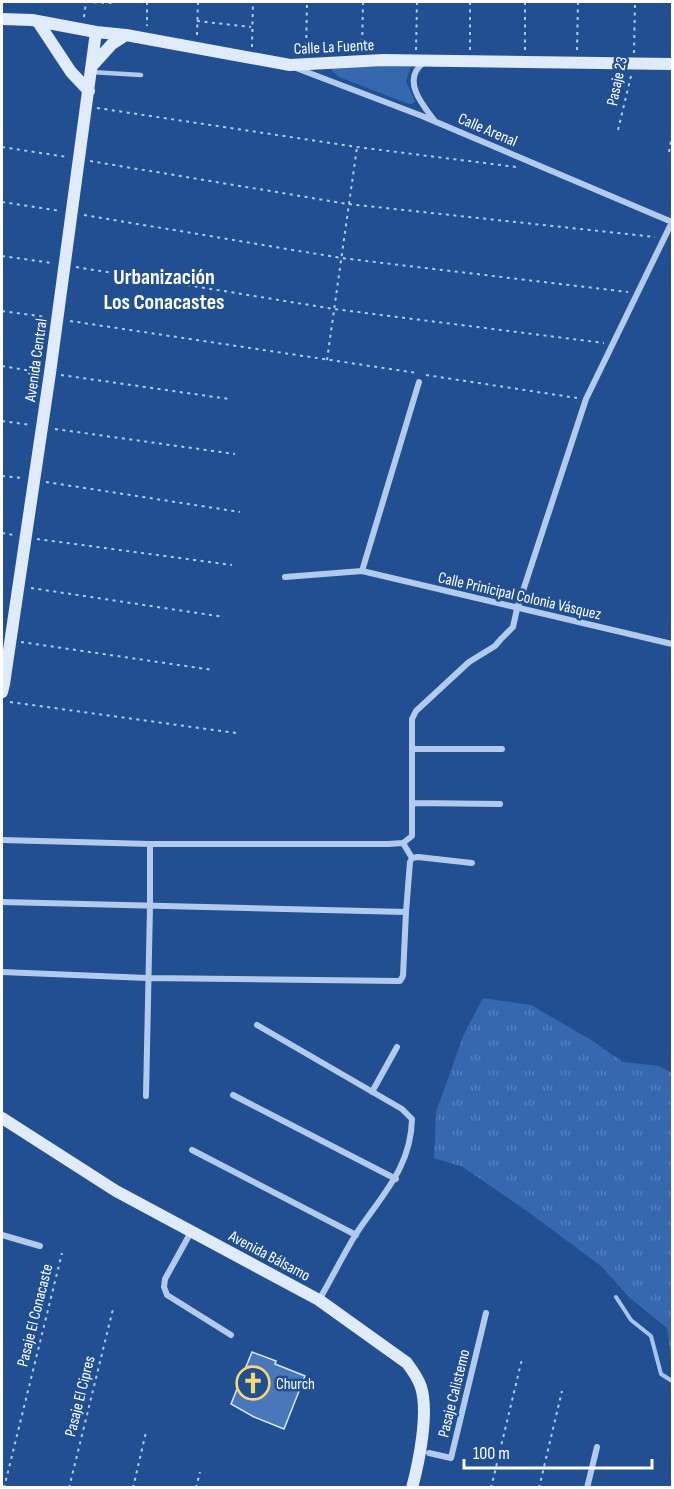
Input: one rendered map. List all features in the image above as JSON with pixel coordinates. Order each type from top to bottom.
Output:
[{"type":"street","name":"Calle La Fuente","points":[[2,19],[147,38],[290,66],[421,60],[672,64]]},
{"type":"street","points":[[38,22],[71,72],[88,91]]},
{"type":"street","name":"Avenida Central","points":[[2,692],[50,373],[96,32]]},
{"type":"street","points":[[92,69],[112,44],[126,35]]},
{"type":"street","points":[[421,60],[413,76],[412,84],[434,121]]},
{"type":"street","name":"Calle Arenal","points":[[290,66],[434,121],[672,222]]},
{"type":"street","points":[[2,840],[388,844],[404,843],[412,836],[412,719],[416,711],[469,662],[501,639],[513,627],[586,399],[672,222]]},
{"type":"street","points":[[362,571],[419,382]]},
{"type":"street","name":"Calle Prinicipal Colonia Vásquez","points":[[285,577],[362,571],[672,644]]},
{"type":"street","points":[[412,749],[502,749]]},
{"type":"street","points":[[413,803],[500,804]]},
{"type":"street","points":[[146,1096],[150,843]]},
{"type":"street","points":[[2,972],[147,978],[400,981],[404,976],[405,912],[412,858],[404,843]]},
{"type":"street","points":[[412,858],[472,863]]},
{"type":"street","points":[[2,902],[405,912]]},
{"type":"street","points":[[257,1025],[402,1109],[412,1119],[412,1133],[396,1179],[356,1235],[319,1300]]},
{"type":"street","points":[[372,1092],[397,1047]]},
{"type":"street","points":[[233,1095],[396,1179]]},
{"type":"street","name":"Avenida Bálsamo","points":[[2,1118],[116,1191],[319,1300],[406,1363],[416,1375],[422,1390],[423,1410],[418,1462],[412,1488]]},
{"type":"street","points":[[192,1150],[356,1235]]},
{"type":"street","points":[[192,1232],[165,1280],[164,1287],[167,1295],[231,1335]]},
{"type":"street","points":[[2,1235],[40,1246]]},
{"type":"street","name":"Pasaje Calistemo","points":[[429,1453],[451,1458],[486,1313]]},
{"type":"street","points":[[588,1488],[597,1447]]},
{"type":"lane","points":[[92,69],[141,75]]},
{"type":"path","points":[[83,29],[86,2],[113,3]]},
{"type":"path","points":[[147,2],[147,38]]},
{"type":"path","points":[[197,48],[198,2]]},
{"type":"path","points":[[252,59],[253,2]]},
{"type":"path","points":[[306,65],[307,2]]},
{"type":"path","points":[[362,62],[363,2]]},
{"type":"path","points":[[417,2],[421,60]]},
{"type":"path","points":[[470,2],[470,60]]},
{"type":"path","points":[[525,2],[525,61]]},
{"type":"path","points":[[577,62],[578,2]]},
{"type":"path","name":"Pasaje 23","points":[[618,130],[634,63],[635,2]]},
{"type":"path","points":[[198,21],[252,27]]},
{"type":"path","points":[[86,106],[357,147],[523,168]]},
{"type":"path","points":[[669,152],[672,135]]},
{"type":"path","points":[[2,147],[348,204],[665,238]]},
{"type":"path","points":[[327,360],[357,147]]},
{"type":"path","points":[[2,202],[341,258],[639,293]]},
{"type":"path","points":[[2,256],[334,309],[614,344]]},
{"type":"path","points":[[2,311],[586,399]]},
{"type":"path","points":[[2,366],[229,399]]},
{"type":"path","points":[[2,421],[235,454]]},
{"type":"path","points":[[2,476],[240,512]]},
{"type":"path","points":[[26,537],[232,565]]},
{"type":"path","points":[[17,586],[224,617]]},
{"type":"path","points":[[9,641],[213,670]]},
{"type":"path","points":[[2,701],[236,734]]},
{"type":"path","name":"Pasaje El Conacaste","points":[[4,1488],[62,1253]]},
{"type":"path","name":"Pasaje El Cipres","points":[[69,1488],[113,1310]]},
{"type":"path","points":[[491,1488],[522,1359]]},
{"type":"path","points":[[539,1488],[562,1391]]},
{"type":"path","points":[[133,1488],[146,1432]]},
{"type":"path","points":[[196,1488],[200,1472]]},
{"type":"green space","points":[[337,65],[411,66],[406,81],[415,102],[406,103],[339,77],[332,71],[332,68]]},
{"type":"green space","points":[[483,998],[531,1005],[591,1040],[623,1062],[659,1066],[672,1073],[672,1364],[667,1328],[630,1298],[601,1266],[463,1167],[434,1158],[436,1112],[464,1034]]},
{"type":"building","points":[[252,1352],[305,1376],[284,1429],[254,1417],[231,1404]]},
{"type":"waterway","points":[[616,1297],[631,1320],[651,1336],[661,1374],[672,1381]]},
{"type":"place","name":"Church","points":[[253,1383]]},
{"type":"district","name":"Urbanización Los Conacastes","points":[[164,288]]}]
